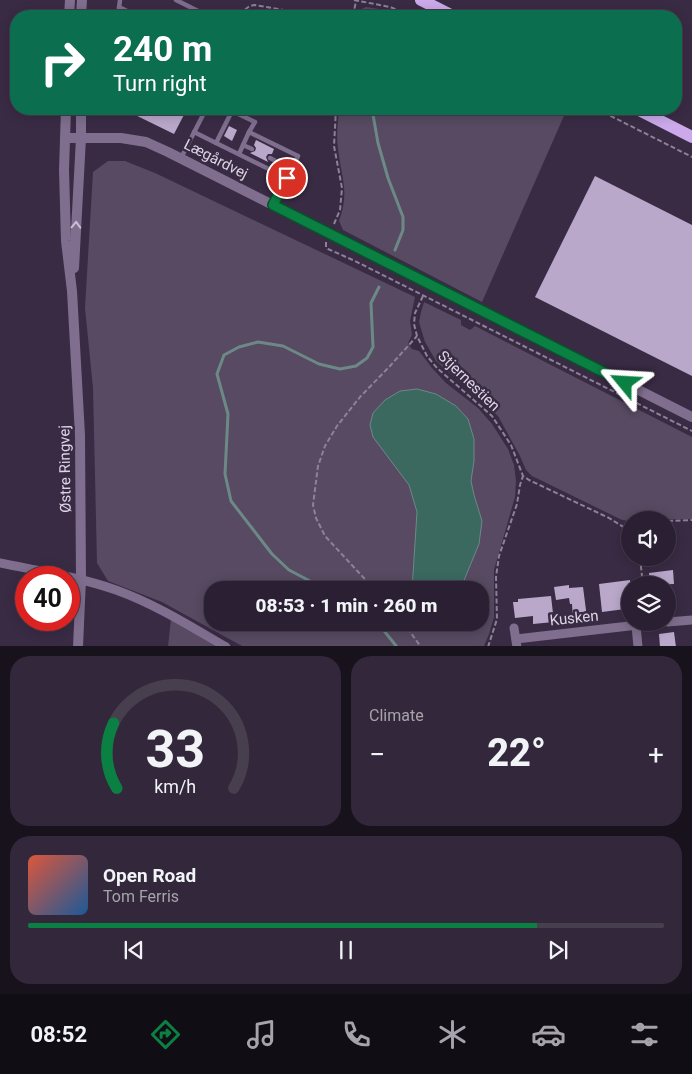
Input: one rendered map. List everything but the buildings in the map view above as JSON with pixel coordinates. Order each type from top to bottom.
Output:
[{"type":"main road","points":[[421,0],[441,10]]},
{"type":"main road","points":[[649,115],[692,137]]},
{"type":"street","name":"Østre Ringvej","points":[[66,115],[64,170],[66,241],[72,291],[80,435],[81,580],[78,646]]},
{"type":"street","name":"Østre Ringvej","points":[[72,291],[76,243],[81,115]]},
{"type":"street","name":"Lægårdvej","points":[[65,138],[121,138],[146,142],[692,417]]},
{"type":"street","points":[[0,563],[81,580],[117,590],[159,609],[226,646]]},
{"type":"street","name":"Kusken","points":[[676,621],[692,620]]},
{"type":"street","name":"Kusken","points":[[514,628],[516,643],[621,628]]},
{"type":"street","points":[[636,631],[638,646]]},
{"type":"lane","points":[[119,10],[120,0]]},
{"type":"lane","points":[[176,0],[196,10]]},
{"type":"lane","points":[[119,7],[125,10]]},
{"type":"lane","points":[[181,158],[203,115]]},
{"type":"lane","points":[[216,143],[228,115]]},
{"type":"lane","points":[[238,154],[255,122],[240,115]]},
{"type":"lane","points":[[194,132],[287,178]]},
{"type":"lane","points":[[250,132],[298,156],[273,205]]},
{"type":"lane","points":[[243,145],[252,149]]},
{"type":"lane","points":[[270,158],[300,174],[302,177],[296,187],[287,189],[283,187]]},
{"type":"path","points":[[355,0],[398,10]]},
{"type":"path","points":[[245,10],[248,6],[255,5],[284,10]]},
{"type":"path","points":[[609,115],[692,157]]},
{"type":"path","name":"Stjernestien","points":[[423,296],[415,313],[414,324],[417,336],[427,356],[437,368],[492,416],[511,445],[523,476]]},
{"type":"path","points":[[367,581],[325,536],[316,518],[313,505],[318,466],[325,446],[337,426],[360,397],[417,336]]},
{"type":"path","points":[[488,646],[496,619],[496,576],[499,556],[518,504],[523,476],[621,526]]},
{"type":"path","points":[[676,521],[692,520]]},
{"type":"path","points":[[410,631],[421,646]]},
{"type":"shaded area","points":[[366,7],[386,10],[359,10]]},
{"type":"shaded area","points":[[338,115],[564,115],[482,302],[343,230],[339,221],[344,201],[344,184],[337,143]]},
{"type":"shaded area","points":[[108,161],[125,161],[155,173],[415,297],[410,321],[412,335],[408,343],[412,349],[419,351],[446,383],[478,408],[492,424],[508,449],[514,465],[515,497],[494,570],[494,617],[484,646],[242,646],[215,631],[489,631],[489,581],[204,581],[204,625],[162,602],[108,581],[97,563],[93,388],[85,308],[93,172]]},
{"type":"shaded area","points":[[424,302],[461,320],[461,325],[470,330],[475,326],[692,437],[692,519],[676,519],[676,511],[621,511],[621,520],[532,476],[526,470],[498,416],[436,361],[425,342],[419,322]]},
{"type":"shaded area","points":[[417,389],[436,394],[456,406],[468,419],[474,439],[474,461],[471,481],[482,521],[479,544],[464,581],[413,581],[417,512],[409,485],[373,437],[370,425],[373,413],[385,400],[400,391]]},
{"type":"shaded area","points":[[171,619],[215,646],[168,646]]},
{"type":"waterway","points":[[373,115],[378,143],[388,178],[403,217],[403,230],[395,250]]},
{"type":"waterway","points":[[310,581],[289,570],[272,554],[231,501],[225,474],[228,414],[217,374],[224,355],[239,347],[258,342],[283,346],[319,364],[340,369],[356,366],[367,358],[373,347],[371,303],[379,287]]},
{"type":"waterway","points":[[384,631],[396,646]]},
{"type":"route","points":[[287,178],[273,205],[625,383]]}]
